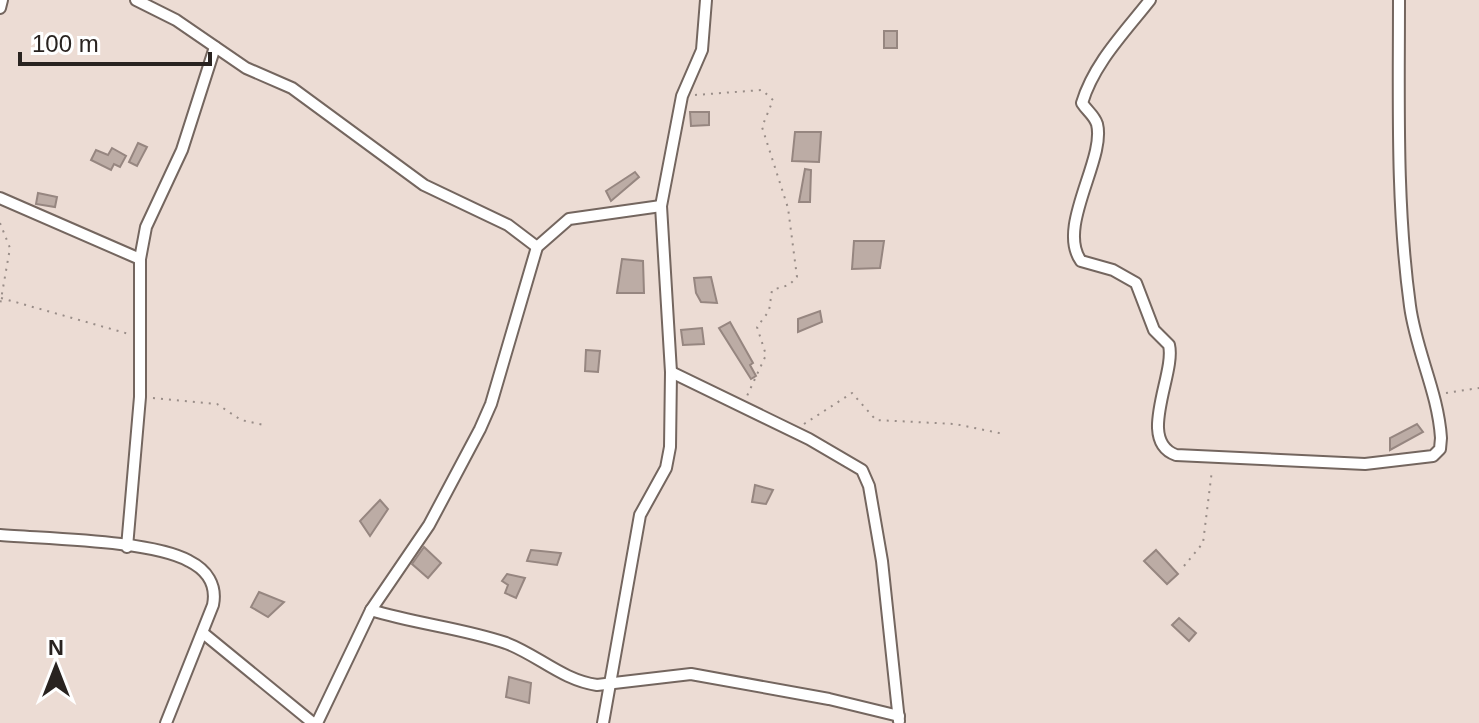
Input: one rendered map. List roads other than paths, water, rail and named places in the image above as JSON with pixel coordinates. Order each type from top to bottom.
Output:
[{"type":"street","points":[[0,8],[2,0]]},
{"type":"street","points":[[136,0],[176,20],[246,68],[306,97],[424,185],[508,225],[537,247]]},
{"type":"street","points":[[603,723],[640,515],[666,468],[670,447],[671,372],[661,206],[682,96],[702,50],[706,0]]},
{"type":"street","points":[[1150,0],[1101,61],[1082,103],[1093,116],[1097,135],[1081,199],[1074,249],[1081,261],[1113,270],[1136,283],[1154,330],[1169,345],[1170,365],[1158,411],[1161,442],[1167,452],[1213,457],[1365,464],[1426,458],[1440,449],[1440,426],[1410,309],[1398,182],[1399,0]]},
{"type":"street","points":[[127,547],[140,397],[140,259],[146,227],[182,150],[215,47]]},
{"type":"street","points":[[0,198],[140,259]]},
{"type":"street","points":[[203,633],[315,723],[371,610],[429,525],[480,429],[491,404],[537,247],[545,236],[569,219],[661,206]]},
{"type":"street","points":[[371,610],[495,639],[526,651],[566,677],[584,683],[691,674],[829,699],[899,720],[886,592],[869,486],[862,470],[851,461],[793,431],[671,372]]},
{"type":"street","points":[[0,535],[127,547],[187,559],[204,571],[215,596],[166,723]]}]
